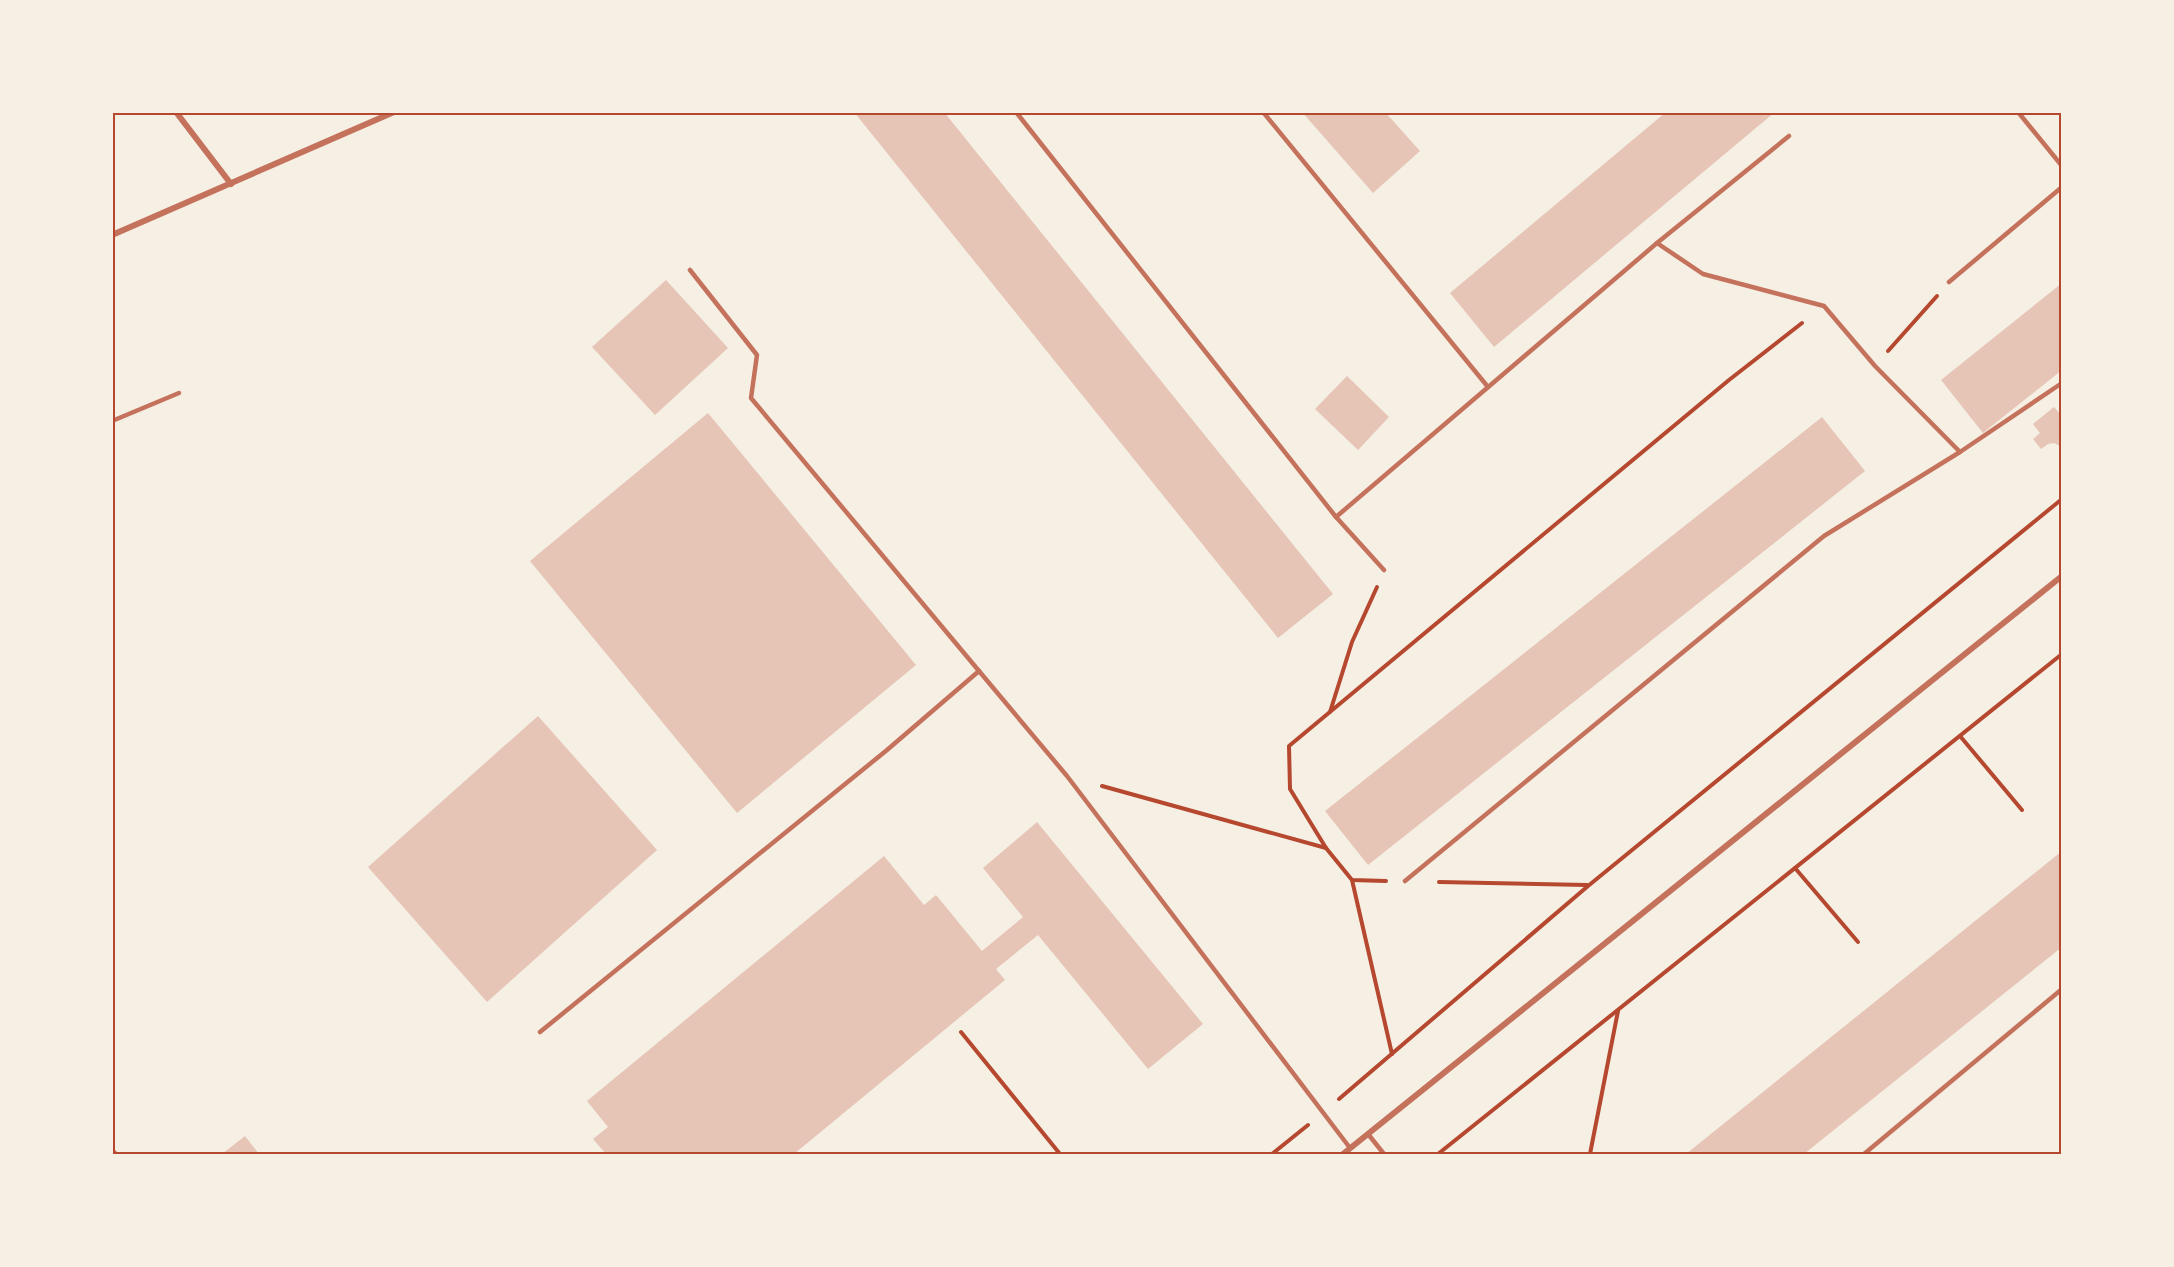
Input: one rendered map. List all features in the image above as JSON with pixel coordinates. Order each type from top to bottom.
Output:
[{"type":"street","points":[[176,112],[231,184]]},
{"type":"street","points":[[112,235],[394,112]]},
{"type":"street","points":[[1343,1155],[2061,576]]},
{"type":"lane","points":[[1016,112],[1336,517],[1384,570]]},
{"type":"lane","points":[[1263,112],[1488,387]]},
{"type":"lane","points":[[2018,112],[2061,166]]},
{"type":"lane","points":[[1336,517],[1658,243],[1789,136]]},
{"type":"lane","points":[[1950,282],[2061,188]]},
{"type":"lane","points":[[1658,243],[1703,274],[1824,306],[1875,366],[1960,452]]},
{"type":"lane","points":[[690,270],[757,355],[751,398],[1067,776],[1350,1148]]},
{"type":"lane","points":[[1405,881],[1824,536],[1960,452],[2061,383]]},
{"type":"lane","points":[[112,421],[179,393]]},
{"type":"lane","points":[[540,1032],[887,750],[979,671]]},
{"type":"lane","points":[[1864,1155],[2061,989]]},
{"type":"lane","points":[[1368,1134],[1384,1155]]},
{"type":"lane","points":[[112,1150],[116,1155]]},
{"type":"path","points":[[1875,366],[1950,282]]},
{"type":"path","points":[[1392,1054],[1352,880],[1326,848],[1290,789],[1289,746],[1720,388],[1824,306]]},
{"type":"path","points":[[1272,1155],[1588,885],[2061,499]]},
{"type":"path","points":[[1330,712],[1352,642],[1384,570]]},
{"type":"path","points":[[1438,1155],[2061,654]]},
{"type":"path","points":[[1960,735],[2022,810]]},
{"type":"path","points":[[1067,776],[1326,848]]},
{"type":"path","points":[[1795,868],[1858,942]]},
{"type":"path","points":[[1352,880],[1588,885]]},
{"type":"path","points":[[1590,1155],[1618,1010]]},
{"type":"path","points":[[961,1032],[1060,1155]]},
{"type":"building","points":[[854,112],[944,112],[1333,594],[1278,638]]},
{"type":"building","points":[[1302,112],[1385,112],[1420,151],[1373,193]]},
{"type":"building","points":[[1666,112],[1775,112],[1494,347],[1450,293]]},
{"type":"building","points":[[666,280],[728,348],[655,415],[592,347]]},
{"type":"building","points":[[2062,283],[2062,370],[1983,433],[1941,380]]},
{"type":"building","points":[[1347,376],[1389,417],[1358,450],[1315,409]]},
{"type":"building","points":[[2054,407],[2062,416],[2062,447],[2054,443],[2041,449],[2033,439],[2040,433],[2033,424]]},
{"type":"building","points":[[708,413],[916,665],[737,813],[530,561]]},
{"type":"building","points":[[1822,417],[1865,471],[1368,865],[1325,811]]},
{"type":"building","points":[[538,716],[657,850],[487,1002],[368,867]]},
{"type":"building","points":[[1037,822],[1203,1024],[1148,1069],[1038,935],[996,969],[1005,980],[794,1154],[606,1154],[593,1139],[608,1127],[587,1101],[884,856],[924,905],[936,895],[982,951],[1023,917],[983,868]]},
{"type":"building","points":[[2062,851],[2062,947],[1804,1154],[1686,1154]]},
{"type":"building","points":[[245,1136],[259,1154],[222,1154]]}]
